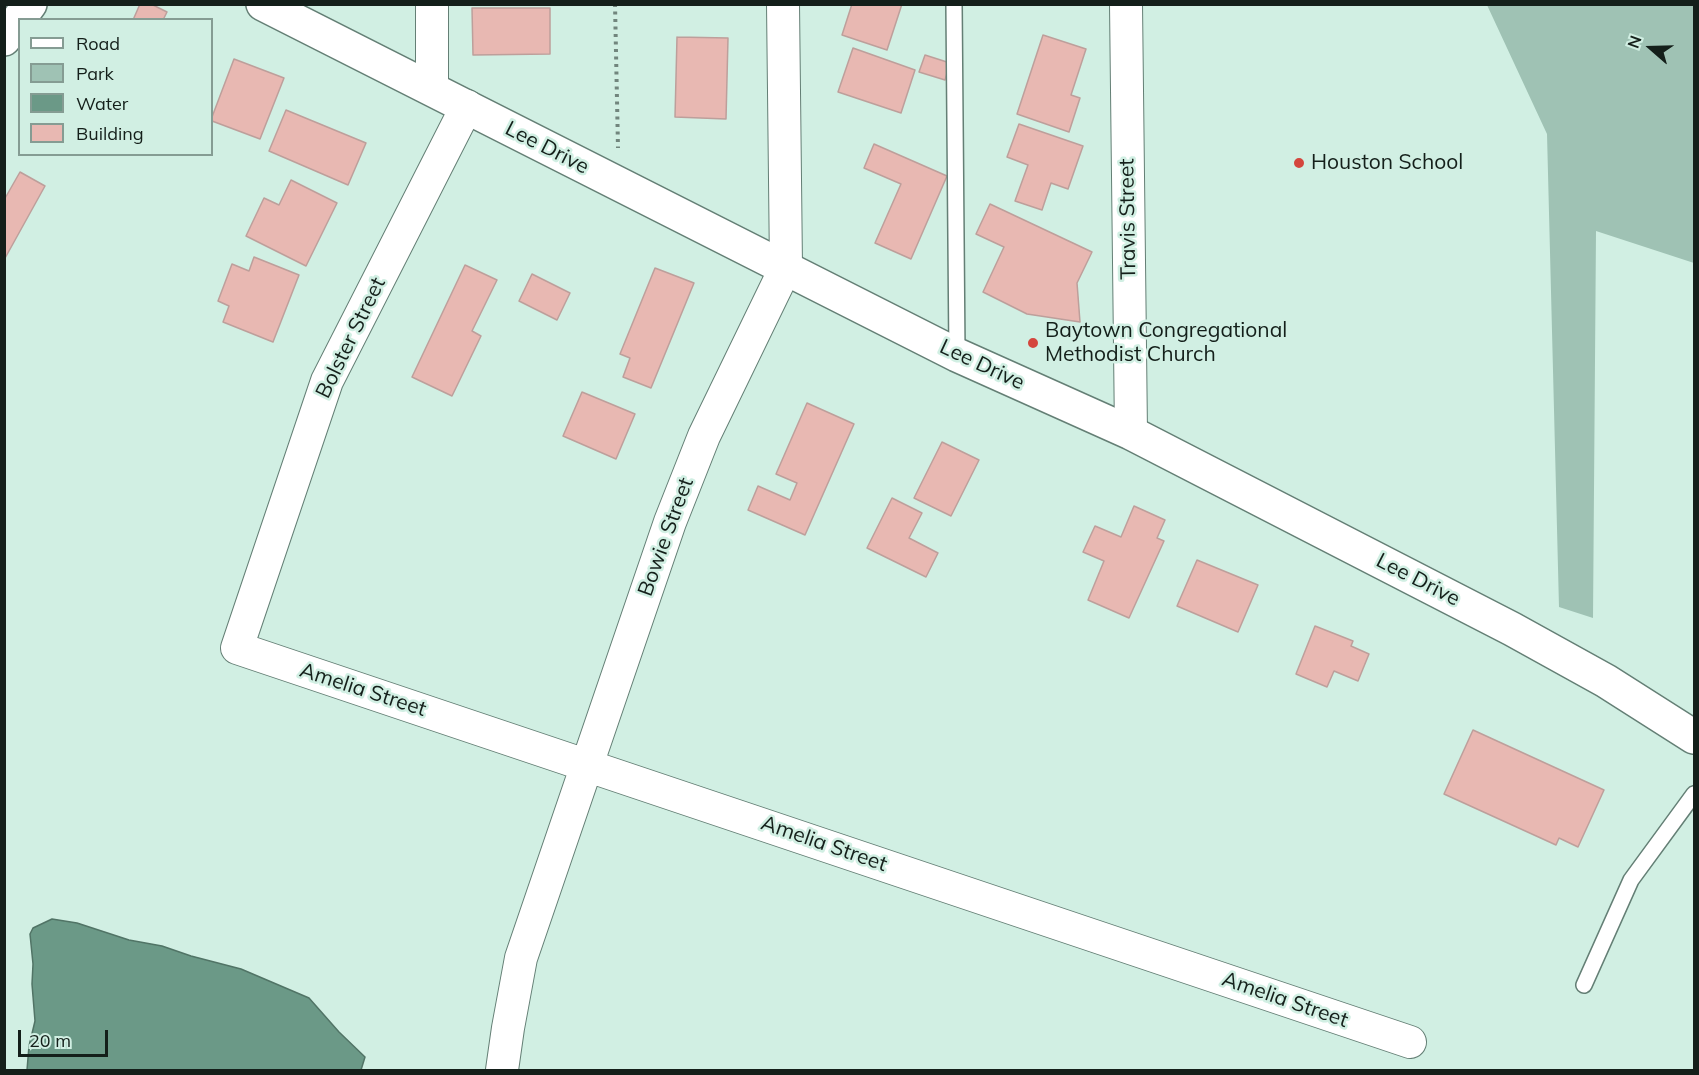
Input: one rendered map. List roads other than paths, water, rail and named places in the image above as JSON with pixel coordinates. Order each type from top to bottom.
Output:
[{"type":"main road","name":"Lee Drive","points":[[263,4],[957,355],[1131,433],[1512,629],[1606,681],[1695,737]]},
{"type":"main road","points":[[18,18],[27,5]]},
{"type":"main road","points":[[4,39],[18,18]]},
{"type":"street","points":[[432,4],[432,89]]},
{"type":"street","name":"Bowie Street","points":[[502,1071],[521,958],[669,522],[704,436],[786,267],[783,4]]},
{"type":"street","name":"Travis Street","points":[[1126,4],[1131,433]]},
{"type":"street","name":"Bolster Street","points":[[237,648],[327,381],[467,106]]},
{"type":"street","name":"Amelia Street","points":[[237,648],[1410,1042]]},
{"type":"lane","points":[[954,4],[957,355]]},
{"type":"lane","points":[[1584,985],[1631,880],[1695,794]]},
{"type":"water","points":[[52,919],[77,923],[129,940],[162,946],[241,969],[309,998],[365,1057],[361,1070],[27,1070],[29,1046],[35,1021],[30,934],[33,928]]},
{"type":"place","name":"Houston School","points":[[1299,163]]},
{"type":"place","name":"Baytown Congregational Methodist Church","points":[[1033,343]]}]
